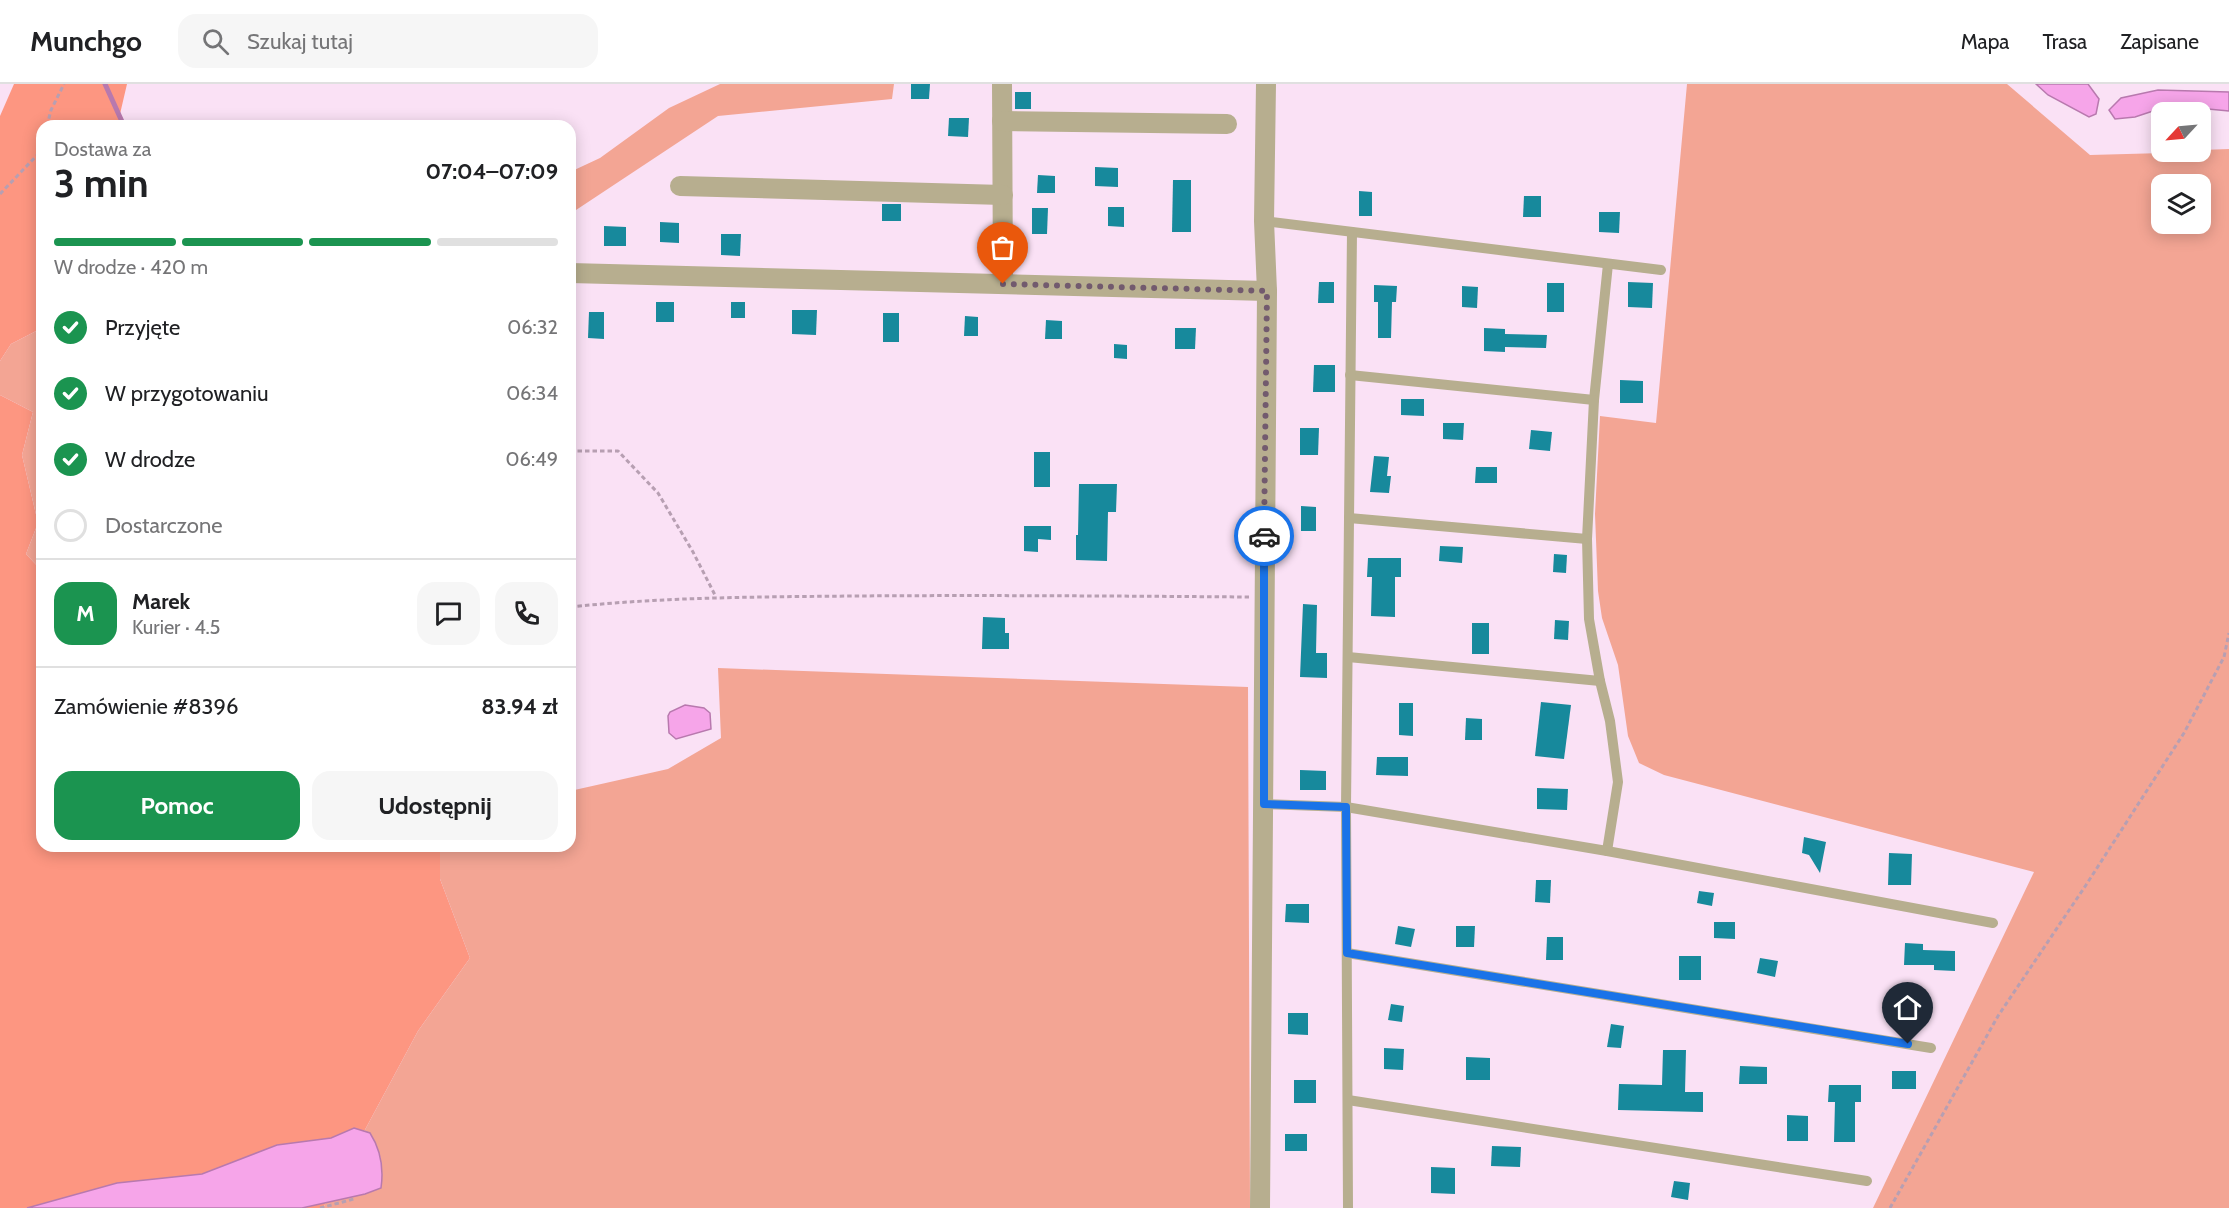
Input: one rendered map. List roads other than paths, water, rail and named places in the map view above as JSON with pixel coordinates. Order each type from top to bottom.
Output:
[{"type":"street","points":[[1002,84],[1003,284]]},
{"type":"street","points":[[1260,1208],[1267,291],[1264,221],[1266,84]]},
{"type":"street","points":[[1002,121],[1227,124]]},
{"type":"street","points":[[680,186],[1003,195]]},
{"type":"street","points":[[576,273],[1267,291]]},
{"type":"lane","points":[[1264,221],[1661,270]]},
{"type":"lane","points":[[1348,1208],[1346,807],[1352,232]]},
{"type":"lane","points":[[1607,851],[1618,782],[1610,722],[1589,619],[1587,539],[1594,400],[1608,264]]},
{"type":"lane","points":[[1350,375],[1594,400]]},
{"type":"lane","points":[[1349,518],[1587,539]]},
{"type":"lane","points":[[1348,657],[1600,681]]},
{"type":"lane","points":[[1264,804],[1346,807],[1607,851],[1993,923]]},
{"type":"lane","points":[[1347,953],[1932,1048]]},
{"type":"lane","points":[[1348,1100],[1867,1181]]},
{"type":"waterway","points":[[105,84],[121,120]]}]
